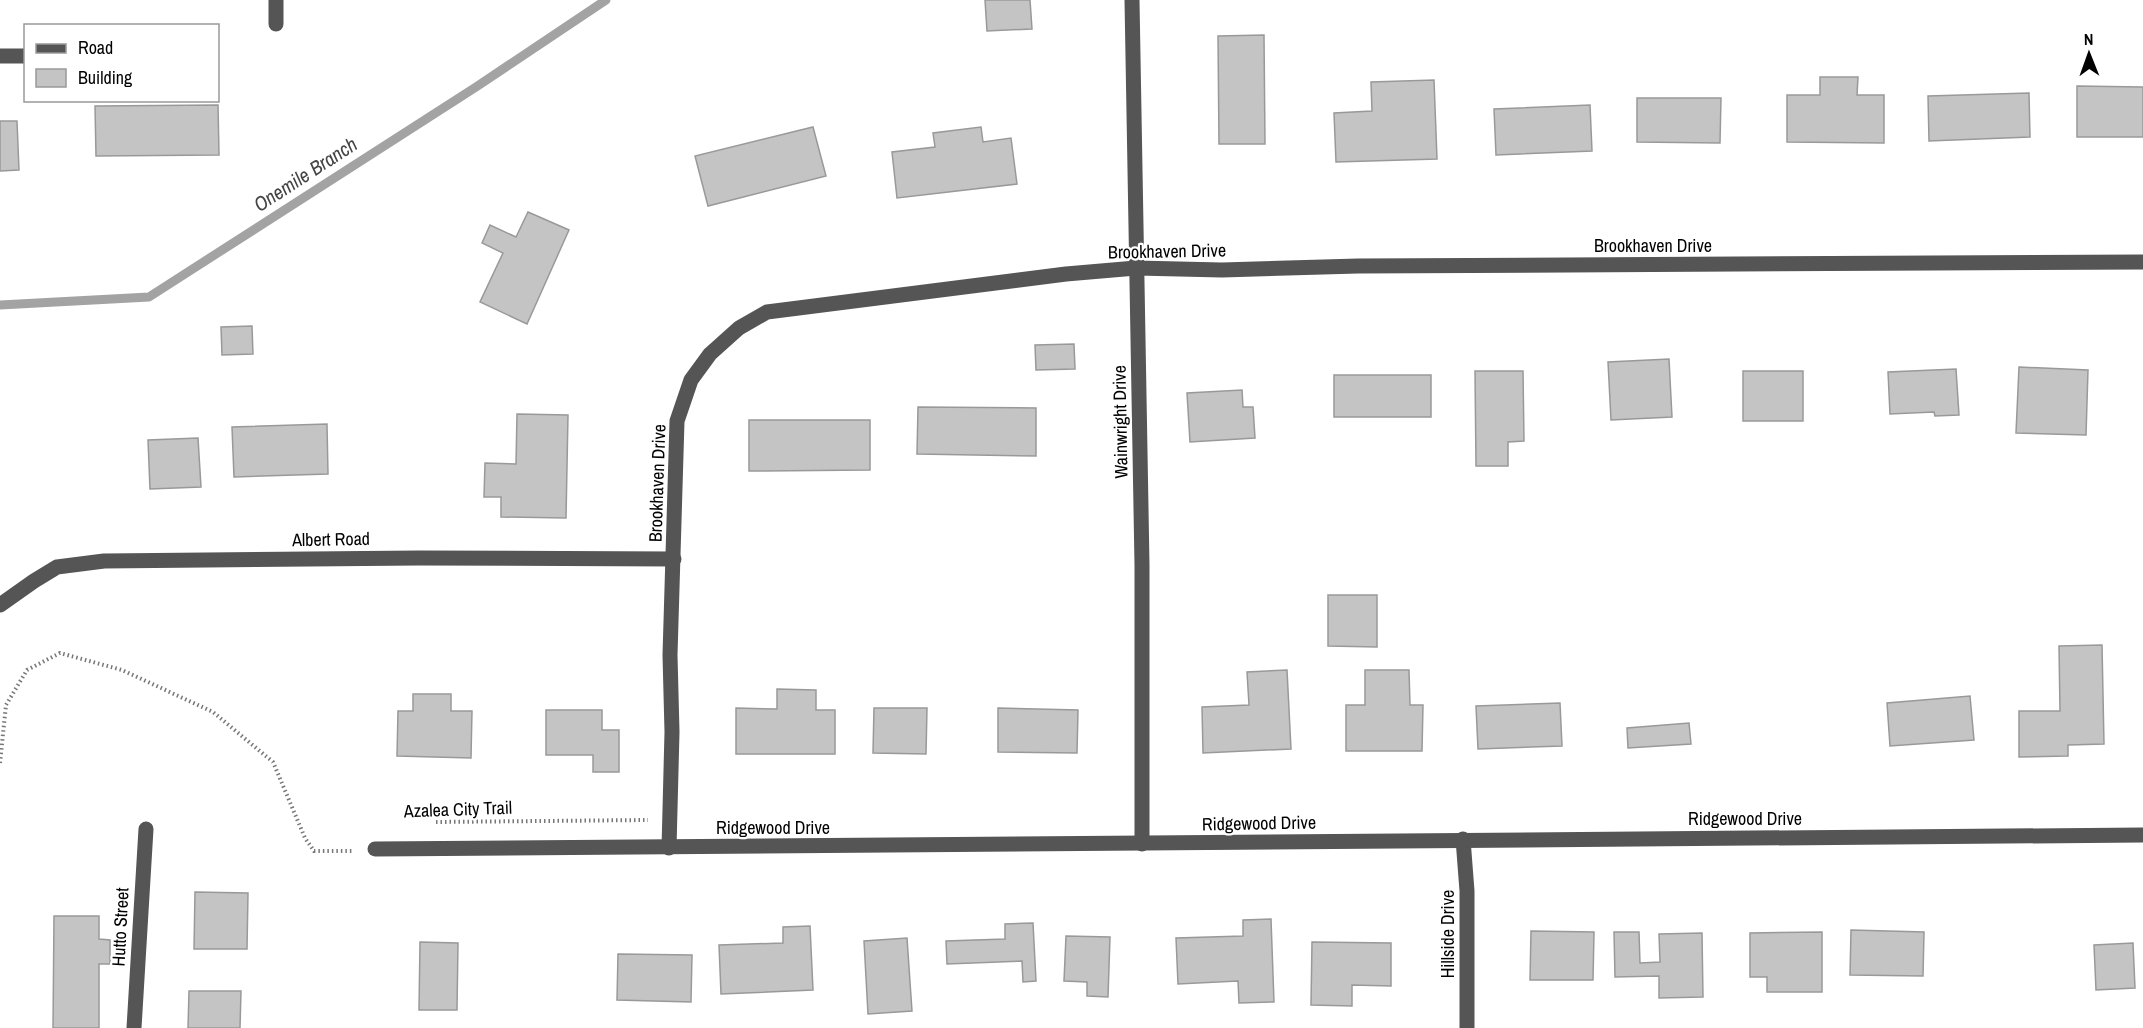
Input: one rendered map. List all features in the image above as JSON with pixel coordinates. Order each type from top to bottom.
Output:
[{"type":"street","points":[[276,0],[276,24]]},
{"type":"street","name":"Wainwright Drive","points":[[1132,0],[1142,565],[1142,844]]},
{"type":"street","points":[[0,56],[24,56]]},
{"type":"street","name":"Brookhaven Drive","points":[[669,848],[672,732],[670,655],[677,420],[691,381],[710,354],[739,328],[767,312],[1066,274],[1136,268],[1222,270],[1358,266],[2143,262]]},
{"type":"street","name":"Albert Road","points":[[0,605],[57,567],[104,561],[419,558],[674,559]]},
{"type":"street","name":"Hutto Street","points":[[134,1028],[146,829]]},
{"type":"street","name":"Ridgewood Drive","points":[[375,849],[2143,835]]},
{"type":"street","name":"Hillside Drive","points":[[1463,839],[1467,891],[1467,1028]]},
{"type":"path","points":[[0,763],[6,705],[27,670],[60,653],[123,670],[213,712],[273,762],[305,838],[314,851],[355,851]]},
{"type":"path","name":"Azalea City Trail","points":[[426,823],[651,820]]},
{"type":"building","points":[[985,0],[1030,0],[1032,29],[987,31]]},
{"type":"building","points":[[1264,35],[1265,144],[1219,144],[1218,36]]},
{"type":"building","points":[[1820,77],[1858,77],[1857,95],[1884,95],[1884,143],[1787,142],[1787,95],[1820,95]]},
{"type":"building","points":[[1434,80],[1437,159],[1336,162],[1334,113],[1372,111],[1371,82]]},
{"type":"building","points":[[2077,86],[2143,87],[2143,137],[2077,137]]},
{"type":"building","points":[[2029,93],[2030,137],[1929,141],[1928,96]]},
{"type":"building","points":[[1637,98],[1721,98],[1720,143],[1637,142]]},
{"type":"building","points":[[218,105],[219,155],[96,156],[95,106]]},
{"type":"building","points":[[1590,105],[1592,151],[1496,155],[1494,109]]},
{"type":"building","points":[[0,121],[17,121],[19,170],[0,171]]},
{"type":"building","points":[[813,127],[826,176],[708,206],[695,156]]},
{"type":"building","points":[[981,127],[983,142],[1011,138],[1017,184],[897,198],[892,152],[935,147],[933,133]]},
{"type":"building","points":[[528,212],[569,230],[527,324],[480,302],[503,253],[482,243],[490,225],[516,237]]},
{"type":"building","points":[[252,326],[253,354],[222,355],[221,327]]},
{"type":"building","points":[[1074,344],[1075,369],[1036,370],[1035,345]]},
{"type":"building","points":[[1669,359],[1672,417],[1611,420],[1608,362]]},
{"type":"building","points":[[2019,367],[2088,370],[2086,435],[2016,433]]},
{"type":"building","points":[[1956,369],[1959,415],[1935,416],[1934,412],[1890,414],[1888,372]]},
{"type":"building","points":[[1475,371],[1523,371],[1524,441],[1508,442],[1508,466],[1476,466]]},
{"type":"building","points":[[1743,371],[1803,371],[1803,421],[1743,421]]},
{"type":"building","points":[[1334,375],[1431,375],[1431,417],[1334,417]]},
{"type":"building","points":[[1242,390],[1243,407],[1253,407],[1255,438],[1190,442],[1187,393]]},
{"type":"building","points":[[918,407],[1036,408],[1036,456],[917,454]]},
{"type":"building","points":[[517,414],[568,415],[566,518],[501,517],[501,497],[484,497],[485,463],[516,464]]},
{"type":"building","points":[[749,420],[870,420],[870,470],[749,471]]},
{"type":"building","points":[[327,424],[328,474],[234,477],[232,427]]},
{"type":"building","points":[[198,438],[201,487],[150,489],[148,440]]},
{"type":"building","points":[[1328,595],[1377,595],[1377,647],[1328,646]]},
{"type":"building","points":[[2102,645],[2104,744],[2068,745],[2068,756],[2019,757],[2019,711],[2060,711],[2059,646]]},
{"type":"building","points":[[1287,670],[1291,749],[1203,753],[1202,707],[1249,705],[1247,672]]},
{"type":"building","points":[[1365,670],[1409,670],[1410,705],[1423,705],[1422,751],[1346,751],[1346,705],[1365,705]]},
{"type":"building","points":[[777,689],[816,690],[816,710],[835,710],[835,754],[736,754],[736,708],[777,709]]},
{"type":"building","points":[[413,694],[451,694],[451,711],[472,711],[471,758],[397,756],[398,711],[413,711]]},
{"type":"building","points":[[1970,696],[1974,740],[1890,746],[1887,703]]},
{"type":"building","points":[[1560,703],[1562,746],[1478,749],[1476,706]]},
{"type":"building","points":[[874,708],[927,708],[926,754],[873,753]]},
{"type":"building","points":[[998,708],[1078,710],[1077,753],[998,752]]},
{"type":"building","points":[[546,710],[602,710],[602,730],[619,730],[619,772],[593,772],[593,755],[546,755]]},
{"type":"building","points":[[1689,723],[1691,744],[1628,748],[1627,728]]},
{"type":"building","points":[[195,892],[248,893],[247,949],[194,949]]},
{"type":"building","points":[[54,916],[99,916],[99,939],[110,940],[110,964],[99,964],[99,1028],[53,1028]]},
{"type":"building","points":[[1271,919],[1274,1002],[1239,1003],[1238,981],[1178,984],[1176,938],[1243,936],[1243,920]]},
{"type":"building","points":[[1033,923],[1036,981],[1023,982],[1022,961],[947,964],[946,941],[1005,939],[1005,924]]},
{"type":"building","points":[[810,926],[813,990],[721,994],[719,945],[783,943],[783,927]]},
{"type":"building","points":[[1851,930],[1924,932],[1923,976],[1850,975]]},
{"type":"building","points":[[1531,931],[1594,932],[1593,980],[1530,980]]},
{"type":"building","points":[[1614,932],[1639,932],[1640,963],[1660,962],[1659,934],[1702,933],[1703,997],[1659,998],[1659,976],[1615,977]]},
{"type":"building","points":[[1822,932],[1822,992],[1767,992],[1767,977],[1750,977],[1750,933]]},
{"type":"building","points":[[1066,936],[1110,937],[1108,997],[1087,996],[1087,982],[1064,981]]},
{"type":"building","points":[[907,938],[912,1011],[868,1014],[864,941]]},
{"type":"building","points":[[420,942],[458,943],[457,1010],[419,1010]]},
{"type":"building","points":[[1312,942],[1391,943],[1391,986],[1352,985],[1352,1006],[1311,1005]]},
{"type":"building","points":[[2133,943],[2135,988],[2096,990],[2094,945]]},
{"type":"building","points":[[618,954],[692,955],[691,1002],[617,1000]]},
{"type":"building","points":[[189,991],[241,991],[240,1028],[188,1028]]},
{"type":"waterway","name":"Onemile Branch","points":[[0,305],[149,297],[476,87],[606,0]]}]
